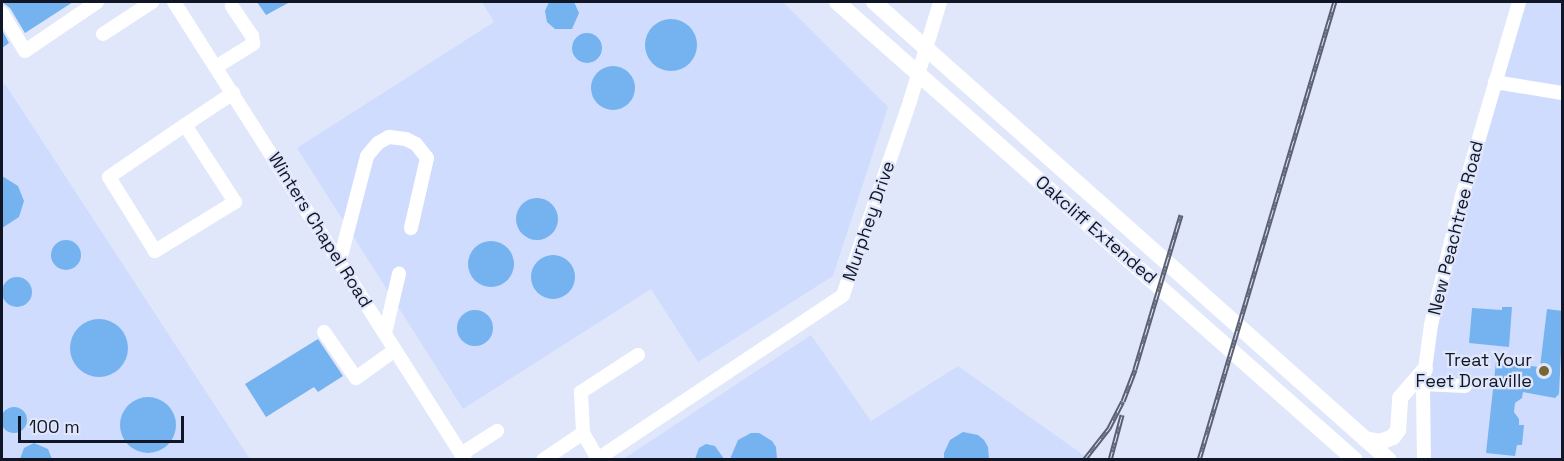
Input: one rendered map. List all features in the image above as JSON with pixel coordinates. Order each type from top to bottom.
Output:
[{"type":"main road","name":"Oakcliff Extended","points":[[837,2],[1355,459]]},
{"type":"main road","name":"Oakcliff Extended","points":[[880,7],[1389,459]]},
{"type":"main road","points":[[1365,440],[1380,442],[1393,437],[1398,430],[1400,398],[1424,377]]},
{"type":"street","points":[[2,13],[25,51],[97,2]]},
{"type":"street","points":[[103,34],[152,2]]},
{"type":"street","name":"Winters Chapel Road","points":[[174,2],[463,457]]},
{"type":"street","name":"Murphey Drive","points":[[597,459],[843,295],[910,101],[940,2]]},
{"type":"street","name":"New Peachtree Road","points":[[1424,459],[1424,377],[1431,325],[1462,196],[1519,2]]},
{"type":"street","points":[[216,67],[253,44],[252,36],[232,6]]},
{"type":"street","points":[[1495,82],[1563,93]]},
{"type":"street","points":[[185,125],[235,202],[155,251],[109,177],[185,125],[233,93]]},
{"type":"street","points":[[340,260],[367,156],[378,143],[389,137],[406,139],[416,144],[427,158],[411,228]]},
{"type":"street","points":[[385,333],[399,274]]},
{"type":"street","points":[[324,332],[356,378],[395,350]]},
{"type":"street","points":[[597,459],[583,433],[581,392],[638,355]]},
{"type":"street","points":[[1424,377],[1465,386]]},
{"type":"street","points":[[463,457],[497,431]]},
{"type":"street","points":[[543,459],[583,433]]},
{"type":"shaded area","points":[[482,2],[783,2],[888,107],[833,276],[698,362],[651,289],[463,409],[297,148],[494,22]]},
{"type":"shaded area","points":[[1520,2],[1562,2],[1562,459],[1422,460],[1419,435],[1442,286]]},
{"type":"shaded area","points":[[5,84],[250,459],[2,460],[2,86]]},
{"type":"shaded area","points":[[811,335],[871,421],[958,366],[1089,459],[622,460]]},
{"type":"building","points":[[2,2],[73,2],[25,33],[10,8]]},
{"type":"building","points":[[257,2],[290,2],[266,15]]},
{"type":"building","points":[[549,2],[574,2],[579,13],[572,29],[555,29],[547,22],[545,11]]},
{"type":"building","points":[[666,19],[676,19],[690,26],[697,45],[690,64],[676,71],[666,71],[656,67],[649,60],[645,50],[645,40],[649,30],[656,23]]},
{"type":"building","points":[[2,30],[9,43],[2,48]]},
{"type":"building","points":[[587,33],[593,34],[601,42],[601,54],[593,62],[587,63],[581,62],[573,54],[572,48],[573,42],[581,34]]},
{"type":"building","points":[[613,66],[628,73],[635,88],[628,103],[613,110],[598,103],[591,88],[598,73]]},
{"type":"building","points":[[2,176],[18,186],[24,201],[19,217],[2,228]]},
{"type":"building","points":[[537,198],[552,204],[558,219],[552,234],[537,240],[522,234],[516,219],[522,204]]},
{"type":"building","points":[[66,240],[72,241],[80,249],[80,261],[72,269],[66,270],[60,269],[52,261],[51,255],[52,249],[60,241]]},
{"type":"building","points":[[491,241],[507,248],[514,264],[507,280],[491,287],[475,280],[468,264],[475,248]]},
{"type":"building","points":[[553,255],[568,262],[575,277],[568,292],[553,299],[538,292],[531,277],[538,262]]},
{"type":"building","points":[[17,277],[23,278],[31,286],[31,298],[23,306],[17,307],[11,306],[3,298],[2,292],[3,286],[11,278]]},
{"type":"building","points":[[1502,307],[1512,307],[1509,347],[1469,343],[1472,308],[1502,310]]},
{"type":"building","points":[[1547,309],[1563,311],[1559,394],[1555,398],[1523,392],[1522,398],[1515,403],[1514,412],[1519,419],[1519,425],[1524,425],[1522,445],[1517,445],[1515,456],[1486,453],[1496,362],[1540,367]]},
{"type":"building","points":[[475,310],[488,315],[493,328],[488,341],[475,346],[462,341],[457,328],[462,315]]},
{"type":"building","points":[[99,319],[110,321],[123,332],[128,348],[126,359],[115,372],[99,377],[88,375],[75,364],[70,348],[72,337],[83,324]]},
{"type":"building","points":[[318,339],[343,376],[318,392],[314,387],[266,417],[245,384]]},
{"type":"building","points":[[148,397],[168,405],[176,425],[168,445],[148,453],[128,445],[120,425],[128,405]]},
{"type":"building","points":[[14,407],[23,411],[27,420],[23,429],[14,433],[5,429],[1,420],[5,411]]},
{"type":"building","points":[[963,432],[978,435],[984,440],[988,447],[989,459],[944,459],[944,453],[950,440]]},
{"type":"building","points":[[751,433],[759,433],[772,441],[776,447],[777,459],[730,459],[738,440]]},
{"type":"building","points":[[34,443],[48,449],[52,459],[20,459],[24,448]]},
{"type":"building","points":[[706,444],[715,446],[724,459],[695,459],[699,448]]},
{"type":"railway","points":[[1199,460],[1335,2]]},
{"type":"railway","points":[[1084,460],[1109,428],[1123,401],[1135,369],[1181,215]]},
{"type":"railway","points":[[1110,460],[1122,415]]},
{"type":"place","name":"Treat Your Feet Doraville","points":[[1544,371]]}]
